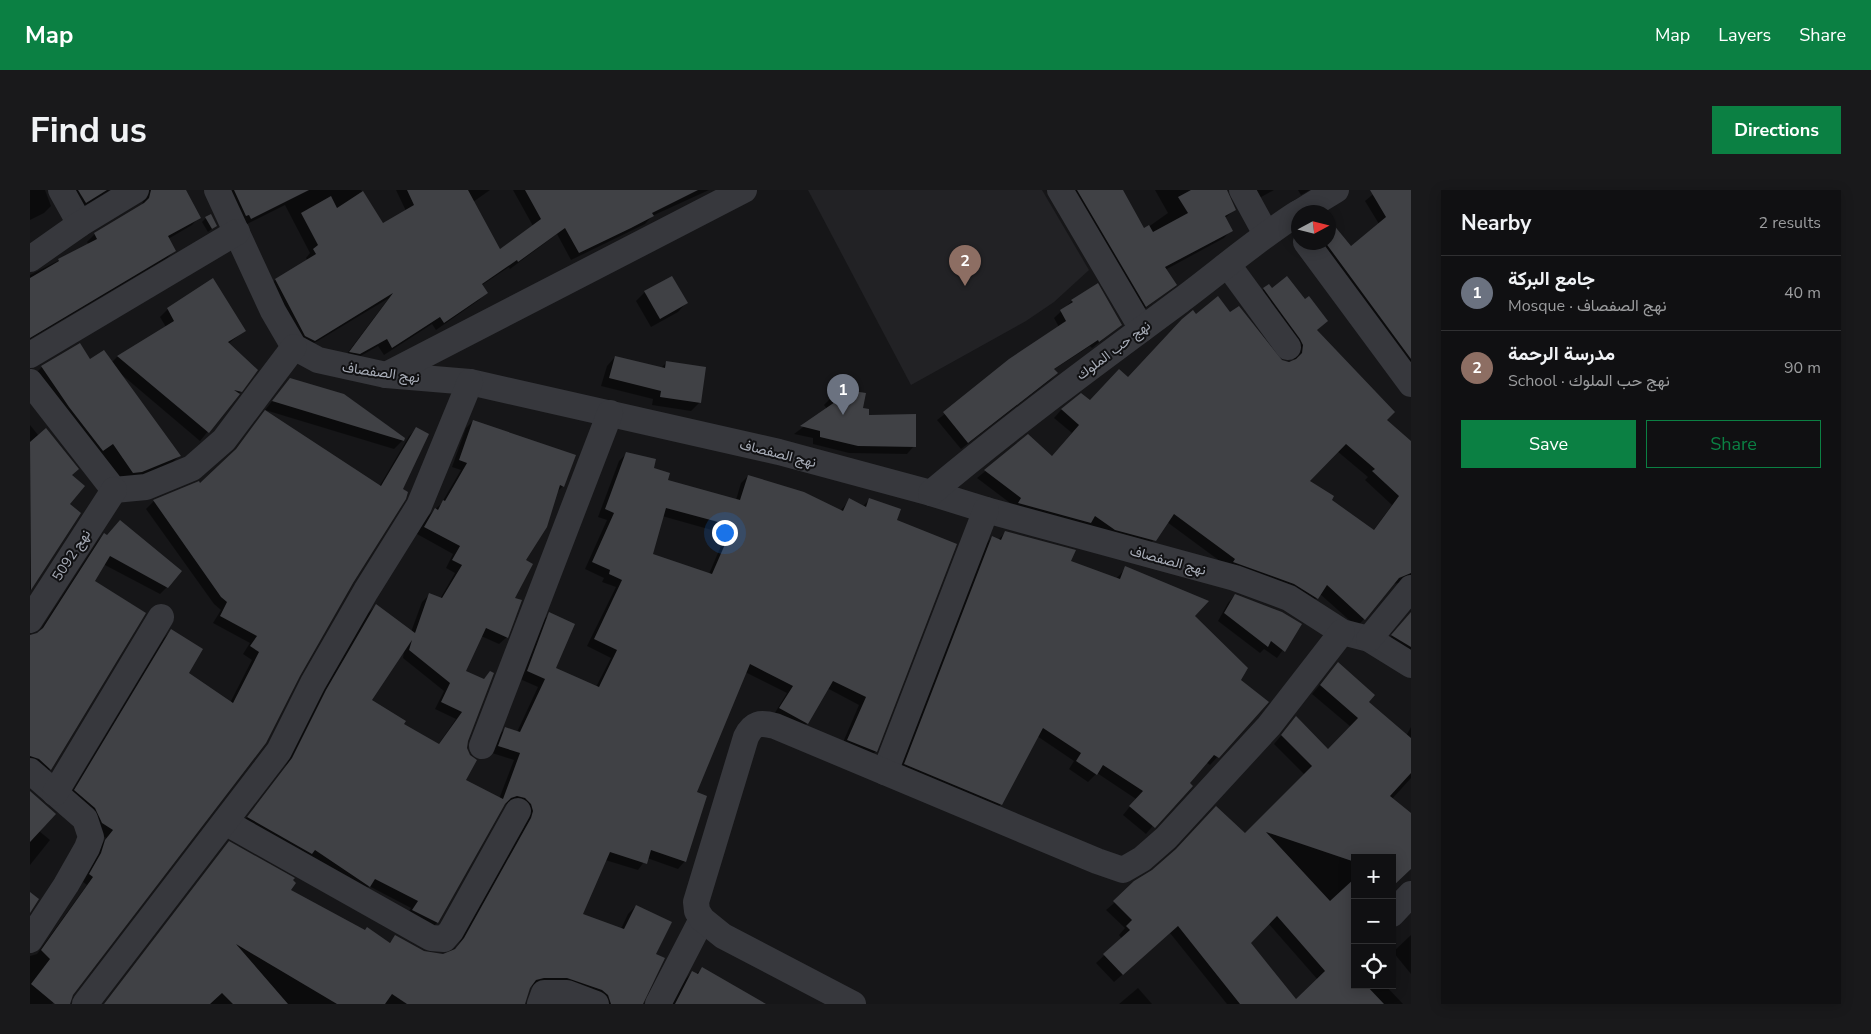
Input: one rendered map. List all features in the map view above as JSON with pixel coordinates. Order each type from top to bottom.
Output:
[{"type":"street","points":[[61,190],[80,224]]},
{"type":"street","points":[[30,259],[80,224],[136,190]]},
{"type":"street","points":[[30,382],[114,490],[146,487],[192,468],[224,440],[294,347],[273,311],[217,190]]},
{"type":"street","points":[[386,375],[744,190]]},
{"type":"street","points":[[1060,190],[1142,329]]},
{"type":"street","points":[[1242,190],[1266,234]]},
{"type":"street","name":"نهج حب الملوك","points":[[1316,205],[1336,190]]},
{"type":"street","name":"نهج حب الملوك","points":[[931,492],[1009,427],[1228,265],[1266,234],[1291,222]]},
{"type":"street","points":[[30,355],[237,232]]},
{"type":"street","points":[[1312,250],[1411,384]]},
{"type":"street","points":[[1228,265],[1288,347]]},
{"type":"street","name":"نهج الصفصاف","points":[[294,347],[318,360],[386,375],[470,382],[779,452],[931,492],[986,510],[1235,578],[1289,598],[1342,632],[1369,640],[1411,665]]},
{"type":"street","points":[[85,1004],[279,751],[313,683],[366,591],[419,506],[470,382]]},
{"type":"street","points":[[482,746],[610,413]]},
{"type":"street","name":"نهج 5092","points":[[30,620],[114,490]]},
{"type":"street","points":[[885,772],[986,510]]},
{"type":"street","points":[[1369,640],[1411,588]]},
{"type":"street","points":[[55,793],[160,617]]},
{"type":"street","points":[[853,1004],[723,936],[702,919],[697,912],[696,902],[746,737],[750,729],[756,724],[765,723],[775,726],[1097,861],[1123,870],[1142,859],[1166,838],[1270,726],[1342,632]]},
{"type":"street","points":[[30,771],[85,818],[91,837],[87,848],[66,885],[30,940]]},
{"type":"street","points":[[225,822],[431,938],[444,939],[452,931],[518,811]]},
{"type":"street","points":[[1396,910],[1411,894]]},
{"type":"street","points":[[658,1004],[702,919]]},
{"type":"street","points":[[540,1004],[544,993],[567,993],[596,1004]]},
{"type":"shaded area","points":[[808,190],[1042,190],[1089,270],[1054,302],[1026,321],[911,385]]},
{"type":"building","points":[[78,190],[107,190],[86,203]]},
{"type":"building","points":[[151,190],[186,190],[201,218],[168,236],[176,251],[30,338],[30,278],[59,261],[58,259],[97,239],[94,233],[144,203],[149,198]]},
{"type":"building","points":[[234,190],[309,190],[251,219],[249,215],[246,216]]},
{"type":"building","points":[[407,190],[468,190],[500,249],[541,219],[525,190],[698,190],[652,213],[654,216],[579,253],[565,228],[518,262],[517,260],[482,284],[488,293],[444,323],[440,317],[392,348],[387,339],[360,354],[349,352],[393,293],[315,341],[305,336],[275,279],[316,254],[313,249],[318,245],[301,213],[331,196],[337,208],[363,191],[383,223],[414,205]]},
{"type":"building","points":[[1077,190],[1123,190],[1144,228],[1149,225],[1153,232],[1188,213],[1178,197],[1191,190],[1227,190],[1236,210],[1225,216],[1233,231],[1165,267],[1177,285],[1146,307]]},
{"type":"building","points":[[1370,190],[1411,190],[1411,359],[1331,250],[1336,250],[1336,228],[1351,246],[1386,217]]},
{"type":"building","points":[[211,214],[217,226],[212,229],[205,217]]},
{"type":"building","points":[[672,276],[688,303],[660,319],[644,291]]},
{"type":"building","points":[[1287,276],[1305,299],[1309,296],[1328,321],[1317,330],[1395,412],[1387,420],[1411,441],[1411,573],[1399,578],[1365,620],[1327,585],[1318,599],[1294,584],[1233,562],[1235,559],[1174,514],[1156,541],[1115,530],[1095,516],[1091,523],[1018,503],[1021,498],[984,470],[1028,434],[1052,456],[1079,425],[1061,409],[1081,393],[1090,400],[1119,369],[1128,377],[1182,319],[1193,310],[1196,314],[1218,296],[1230,312],[1239,306],[1282,360],[1289,362],[1296,359],[1302,353],[1303,345],[1263,288],[1269,284],[1272,288]],"holes":[[[1346,444],[1375,469],[1372,471],[1399,496],[1374,530],[1332,500],[1334,496],[1310,481]]]},
{"type":"building","points":[[213,278],[246,331],[228,342],[258,370],[242,392],[234,390],[240,394],[209,433],[117,356],[174,321],[167,308]]},
{"type":"building","points":[[1098,283],[1122,325],[1099,342],[1098,340],[1054,369],[1058,373],[968,443],[943,412],[1009,359],[1066,321],[1060,310],[1073,302],[1071,300]]},
{"type":"building","points":[[80,343],[90,359],[104,350],[181,456],[142,472],[133,473],[113,444],[103,451],[69,407],[41,366]]},
{"type":"building","points":[[615,356],[665,368],[666,361],[706,367],[701,403],[660,397],[661,391],[609,378]]},
{"type":"building","points":[[290,378],[344,394],[405,438],[404,441],[272,401]]},
{"type":"building","points":[[852,383],[853,391],[866,393],[863,408],[869,409],[869,415],[916,414],[916,447],[858,446],[820,437],[820,431],[800,426],[835,402],[831,396]]},
{"type":"building","points":[[265,410],[381,486],[416,427],[429,434],[403,489],[408,492],[406,499],[353,583],[300,676],[266,743],[73,995],[70,1004],[55,1004],[31,984],[50,959],[41,950],[93,877],[89,874],[101,853],[105,840],[113,830],[102,823],[95,808],[74,790],[171,629],[203,649],[189,673],[233,703],[259,652],[250,646],[257,636],[220,616],[227,602],[221,597],[153,500],[199,481],[200,483],[236,449]]},
{"type":"building","points":[[473,420],[576,455],[564,487],[560,485],[547,527],[526,560],[533,564],[515,598],[522,600],[508,638],[486,628],[466,671],[484,679],[490,671],[494,673],[468,741],[467,748],[470,755],[477,760],[466,780],[503,799],[520,753],[498,746],[505,727],[520,732],[545,679],[527,671],[549,612],[575,624],[556,668],[599,687],[617,650],[594,639],[622,580],[609,574],[610,570],[592,562],[614,513],[605,509],[626,452],[656,459],[654,468],[670,473],[668,480],[740,500],[748,475],[804,492],[843,511],[849,498],[866,507],[869,498],[901,509],[897,520],[957,544],[877,752],[847,740],[866,697],[833,681],[808,724],[779,708],[793,686],[750,664],[697,792],[707,796],[686,862],[651,850],[647,864],[610,852],[583,914],[624,929],[636,905],[672,922],[656,954],[665,958],[643,1004],[611,1004],[608,995],[602,990],[567,978],[544,978],[536,980],[530,988],[525,1004],[407,1004],[392,994],[385,1004],[337,1004],[236,944],[288,1004],[233,1004],[222,993],[210,1004],[104,1004],[229,841],[295,878],[293,880],[296,883],[291,890],[365,930],[367,927],[390,943],[395,935],[424,951],[443,954],[455,949],[464,938],[531,818],[533,811],[531,804],[525,798],[517,796],[511,798],[505,804],[438,923],[412,910],[418,901],[375,879],[370,887],[315,850],[312,854],[247,817],[292,758],[326,690],[376,604],[415,633],[429,593],[442,598],[462,565],[452,560],[460,546],[424,527],[435,508],[438,510],[443,500],[445,501],[467,463],[459,460]],"holes":[[[666,508],[733,526],[712,574],[653,554]],[[412,640],[409,650],[450,683],[441,702],[462,712],[439,744],[404,724],[406,721],[372,700]]]},
{"type":"building","points":[[46,428],[79,469],[72,475],[85,486],[70,504],[81,513],[31,590],[30,442]]},
{"type":"building","points":[[120,520],[182,571],[168,588],[110,556],[95,581],[146,613],[51,770],[39,759],[30,756],[30,635],[37,633],[43,628],[104,533],[107,535]]},
{"type":"building","points":[[1005,531],[1076,550],[1071,561],[1120,579],[1125,566],[1209,601],[1195,616],[1248,668],[1241,680],[1269,702],[1219,758],[1214,755],[1190,783],[1193,786],[1155,828],[1129,806],[1143,791],[1103,765],[1097,775],[1076,761],[1081,753],[1043,728],[1002,805],[904,764],[992,536],[1001,540]]},
{"type":"building","points":[[1235,594],[1282,612],[1302,624],[1285,652],[1271,641],[1268,647],[1224,613]]},
{"type":"building","points":[[1411,612],[1411,647],[1391,635]]},
{"type":"building","points":[[1338,662],[1375,695],[1369,702],[1411,738],[1411,773],[1390,796],[1411,813],[1411,869],[1396,883],[1396,854],[1351,854],[1351,861],[1266,832],[1330,901],[1351,882],[1351,989],[1370,989],[1384,1004],[1240,1004],[1178,926],[1123,975],[1103,954],[1130,930],[1126,926],[1132,920],[1113,901],[1134,881],[1152,870],[1176,849],[1216,806],[1245,833],[1312,766],[1281,735],[1296,716],[1328,749],[1358,718],[1320,685]],"holes":[[[1277,916],[1325,971],[1296,999],[1251,943]]]},
{"type":"building","points":[[30,791],[56,814],[30,842]]},
{"type":"building","points":[[30,892],[39,899],[30,913]]},
{"type":"building","points":[[702,967],[766,1004],[675,1004],[692,971],[698,974]]},
{"type":"place","name":"مدرسة الرحمة","points":[[965,286]]},
{"type":"place","name":"جامع البركة","points":[[843,415]]}]
